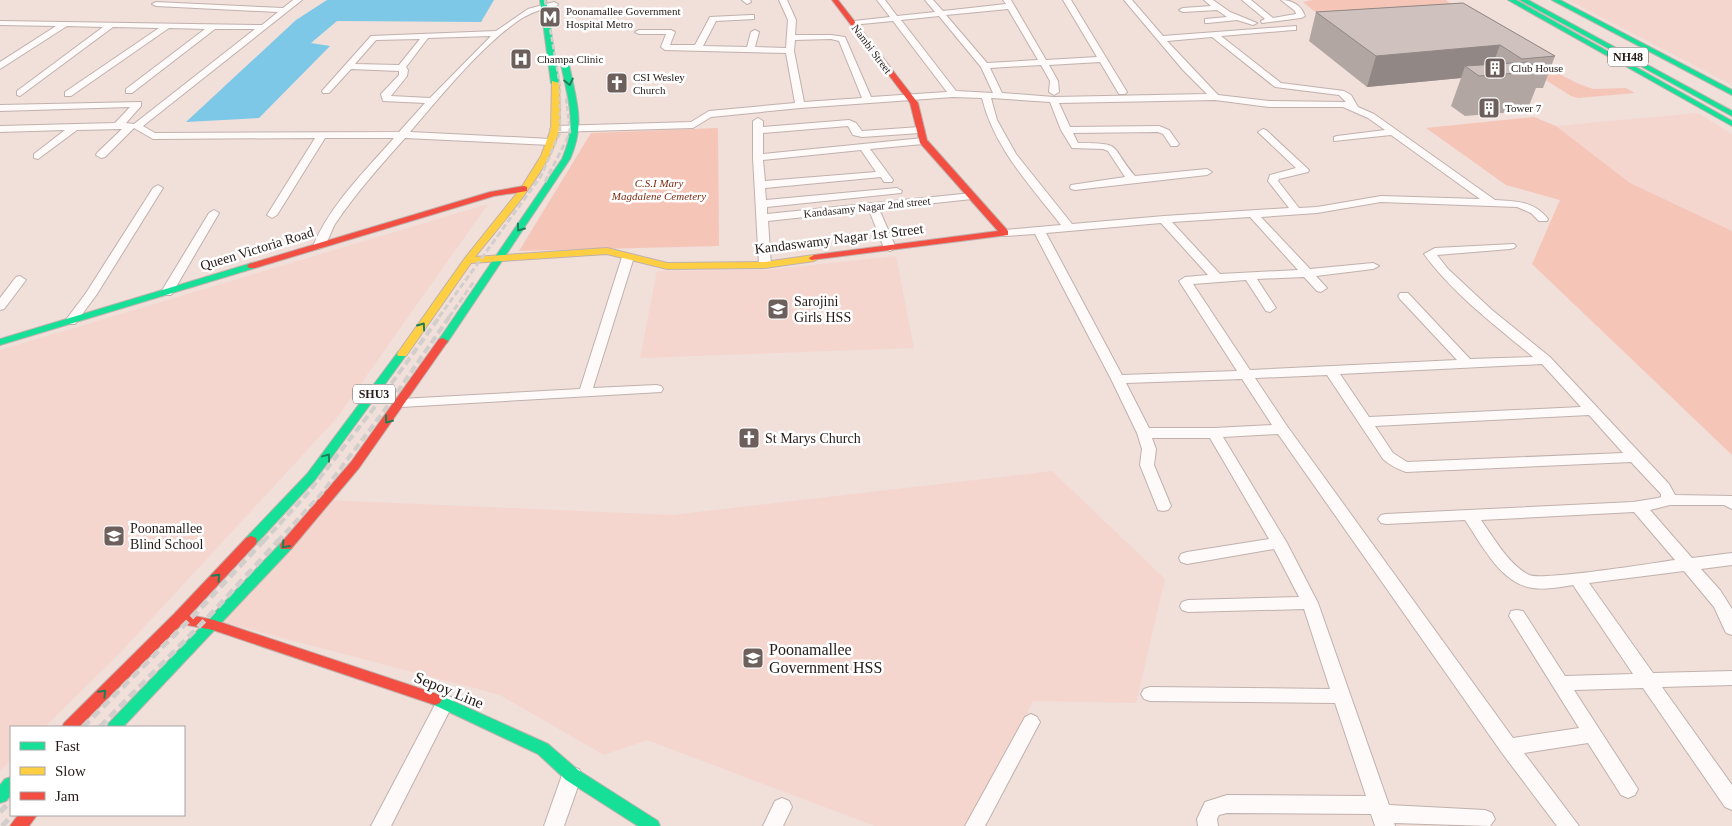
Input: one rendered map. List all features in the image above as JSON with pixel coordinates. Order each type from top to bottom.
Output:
[{"type":"main road","name":"Nambi Street","points":[[835,0],[914,103],[922,136]]},
{"type":"main road","points":[[1511,0],[1732,124]]},
{"type":"main road","name":"NH48","points":[[1523,0],[1732,114]]},
{"type":"main road","name":"NH48","points":[[1543,0],[1732,101]]},
{"type":"main road","points":[[1555,0],[1732,94]]},
{"type":"main road","points":[[548,2],[560,37]]},
{"type":"main road","name":"SHU3","points":[[70,726],[179,618],[311,477],[368,402],[468,260],[524,189],[551,142],[555,129],[556,90],[548,2]]},
{"type":"main road","points":[[1625,37],[1670,67]]},
{"type":"main road","name":"SHU3","points":[[115,726],[214,625],[332,493],[401,403],[555,177],[571,147],[576,129],[575,111],[563,54]]},
{"type":"main road","points":[[922,136],[1004,233]]},
{"type":"main road","name":"Queen Victoria Road","points":[[0,342],[493,194],[524,189]]},
{"type":"main road","name":"Kandaswamy Nagar 1st Street","points":[[468,260],[607,251],[668,266],[765,265],[1004,233]]},
{"type":"main road","name":"Sepoy Line","points":[[179,618],[214,625],[445,702],[544,749],[572,775],[652,826]]},
{"type":"main road","points":[[0,796],[10,785]]},
{"type":"main road","points":[[18,826],[28,816]]},
{"type":"street","points":[[219,6],[228,0]]},
{"type":"street","points":[[101,155],[134,126],[298,0]]},
{"type":"street","points":[[783,0],[792,20],[790,51],[800,105]]},
{"type":"street","points":[[881,0],[893,19],[953,94]]},
{"type":"street","points":[[929,0],[985,66],[999,95]]},
{"type":"street","points":[[1067,0],[1122,92]]},
{"type":"street","points":[[1128,0],[1186,68],[1215,97]]},
{"type":"street","points":[[1208,0],[1218,8],[1262,30]]},
{"type":"street","points":[[1246,0],[1272,20]]},
{"type":"street","points":[[1253,24],[1302,16],[1299,10],[1285,0]]},
{"type":"street","points":[[156,4],[172,2],[283,10]]},
{"type":"street","points":[[319,246],[321,238],[342,206],[474,56],[498,33],[529,10],[548,2]]},
{"type":"street","points":[[854,23],[942,14],[1009,3],[1054,81],[1054,96],[1066,130],[1077,147],[1104,146],[1112,149],[1133,179]]},
{"type":"street","points":[[1183,10],[1218,8]]},
{"type":"street","points":[[698,48],[714,19],[751,16]]},
{"type":"street","points":[[1208,21],[1236,18]]},
{"type":"street","points":[[0,23],[264,28]]},
{"type":"street","points":[[0,30],[11,23]]},
{"type":"street","points":[[0,66],[65,24]]},
{"type":"street","points":[[20,94],[111,25]]},
{"type":"street","points":[[68,94],[168,26]]},
{"type":"street","points":[[129,91],[212,27]]},
{"type":"street","points":[[1161,39],[1293,28]]},
{"type":"street","points":[[639,32],[671,32],[665,47],[790,51]]},
{"type":"street","points":[[750,50],[755,32]]},
{"type":"street","points":[[326,91],[374,38],[498,33]]},
{"type":"street","points":[[400,68],[426,36]]},
{"type":"street","points":[[1215,36],[1278,85],[1310,91],[1341,93],[1348,97],[1354,108]]},
{"type":"street","points":[[791,38],[831,37],[842,39],[868,101]]},
{"type":"street","points":[[985,66],[1101,59]]},
{"type":"street","points":[[348,66],[400,68],[404,70],[403,76],[386,94],[386,99],[433,101]]},
{"type":"street","points":[[555,129],[693,125],[709,114],[758,108],[953,94],[986,96],[1215,97],[1270,104],[1345,104],[1371,116],[1492,203]]},
{"type":"street","points":[[986,96],[992,120],[1012,155],[1069,227]]},
{"type":"street","points":[[0,108],[138,104],[118,126]]},
{"type":"street","points":[[758,108],[758,158],[765,265]]},
{"type":"street","points":[[758,130],[849,123],[853,125],[856,133],[922,136]]},
{"type":"street","points":[[0,129],[134,126],[153,136],[403,135],[551,142]]},
{"type":"street","points":[[38,156],[74,128]]},
{"type":"street","points":[[1066,130],[1160,130],[1166,132],[1174,144]]},
{"type":"street","points":[[1263,132],[1304,170],[1280,174],[1274,177],[1273,181],[1296,211]]},
{"type":"street","points":[[1337,139],[1394,132]]},
{"type":"street","points":[[272,215],[322,135]]},
{"type":"street","points":[[758,158],[863,147],[922,136]]},
{"type":"street","points":[[863,147],[897,191],[902,204]]},
{"type":"street","points":[[1075,187],[1207,172]]},
{"type":"street","points":[[760,185],[883,174]]},
{"type":"street","points":[[72,320],[101,279],[158,188]]},
{"type":"street","points":[[761,204],[897,191]]},
{"type":"street","name":"Kandasamy Nagar 2nd street","points":[[762,218],[972,196]]},
{"type":"street","points":[[1004,233],[1164,219],[1333,208],[1382,199],[1527,206],[1543,219]]},
{"type":"street","points":[[873,207],[890,248]]},
{"type":"street","points":[[167,292],[214,213]]},
{"type":"street","points":[[1252,214],[1321,288]]},
{"type":"street","points":[[1164,219],[1217,278]]},
{"type":"street","points":[[1039,230],[1118,379],[1144,433],[1149,449],[1147,465],[1163,506]]},
{"type":"street","points":[[1510,246],[1435,251],[1430,254],[1444,271],[1488,313],[1546,360],[1668,493],[1668,500]]},
{"type":"street","points":[[585,393],[628,257]]},
{"type":"street","points":[[1373,266],[1185,281],[1282,429],[1509,747],[1569,826]]},
{"type":"street","points":[[1249,276],[1270,308]]},
{"type":"street","points":[[0,306],[20,280]]},
{"type":"street","points":[[1404,296],[1467,363]]},
{"type":"street","points":[[1118,379],[1546,360]]},
{"type":"street","points":[[1330,371],[1388,456],[1406,468],[1636,457]]},
{"type":"street","points":[[401,403],[656,390]]},
{"type":"street","points":[[1365,422],[1591,410]]},
{"type":"street","points":[[1144,433],[1214,433],[1282,429]]},
{"type":"street","points":[[1214,433],[1310,603],[1382,814]]},
{"type":"street","points":[[1386,520],[1637,506],[1661,503],[1668,500],[1728,500],[1732,504]]},
{"type":"street","points":[[1637,506],[1656,526],[1725,610],[1732,628]]},
{"type":"street","points":[[1469,514],[1510,569],[1518,577],[1530,582],[1577,578],[1732,558]]},
{"type":"street","points":[[1187,558],[1278,544]]},
{"type":"street","points":[[1577,578],[1732,801]]},
{"type":"street","points":[[1188,606],[1310,603]]},
{"type":"street","points":[[1517,616],[1628,789]]},
{"type":"street","points":[[1560,683],[1650,682],[1732,678]]},
{"type":"street","points":[[1150,694],[1343,696]]},
{"type":"street","points":[[381,826],[445,702]]},
{"type":"street","points":[[975,826],[1030,722]]},
{"type":"street","points":[[1509,747],[1593,734]]},
{"type":"street","points":[[554,826],[572,775]]},
{"type":"street","points":[[1208,826],[1207,819],[1212,808],[1227,804],[1485,819]]},
{"type":"street","points":[[773,826],[782,807]]},
{"type":"shaded area","points":[[1568,0],[1732,0],[1732,85]]},
{"type":"shaded area","points":[[1698,113],[1732,134],[1732,231],[1630,183],[1556,126]]},
{"type":"shaded area","name":"Poonamallee Blind School","points":[[488,204],[336,419],[120,653],[46,726],[10,726],[10,761],[0,771],[0,350]]},
{"type":"shaded area","name":"Sarojini Girls HSS","points":[[896,256],[914,348],[640,358],[657,271],[766,270]]},
{"type":"shaded area","name":"Poonamallee Government HSS","points":[[1052,471],[1165,579],[1136,703],[1033,701],[976,826],[875,826],[647,740],[604,755],[500,695],[218,621],[327,500],[672,515]]},
{"type":"green space","points":[[1313,0],[1446,0],[1474,23],[1504,35],[1563,76],[1579,84],[1593,89],[1626,88],[1635,93],[1578,98],[1571,96],[1457,24],[1338,30],[1303,2]]},
{"type":"green space","points":[[1534,117],[1556,126],[1630,183],[1732,231],[1732,455],[1532,264],[1560,200],[1506,185],[1426,128]]},
{"type":"green space","name":"C.S.I Mary Magdalene Cemetery","points":[[718,128],[719,246],[519,251],[591,133]]},
{"type":"water","points":[[327,0],[494,0],[481,22],[337,21],[311,43],[330,46],[259,118],[186,122],[296,20]]},
{"type":"building","points":[[1463,3],[1555,56],[1522,59],[1500,45],[1376,56],[1316,12]]},
{"type":"building","points":[[1528,62],[1543,71],[1479,76],[1465,66]]},
{"type":"railway","points":[[545,0],[560,85],[560,133],[557,140]]},
{"type":"railway","points":[[566,98],[570,132],[566,140]]},
{"type":"railway","points":[[439,317],[541,176],[557,139]]},
{"type":"railway","points":[[545,182],[567,139]]},
{"type":"railway","points":[[449,317],[475,280]]},
{"type":"railway","points":[[263,542],[308,493],[371,412],[440,316]]},
{"type":"railway","points":[[277,542],[322,493],[384,411],[450,316]]},
{"type":"railway","points":[[84,726],[196,613],[264,540]]},
{"type":"railway","points":[[101,726],[212,613],[279,540]]},
{"type":"railway","points":[[0,812],[10,802]]},
{"type":"railway","points":[[2,826],[12,816]]},
{"type":"traffic: fast","points":[[543,0],[555,83]]},
{"type":"traffic: fast","points":[[1511,0],[1732,124]]},
{"type":"traffic: fast","points":[[1523,0],[1732,114]]},
{"type":"traffic: fast","points":[[1555,0],[1732,93]]},
{"type":"traffic: fast","points":[[443,341],[566,159],[573,143],[576,121],[565,64]]},
{"type":"traffic: fast","points":[[0,342],[252,266]]},
{"type":"traffic: fast","points":[[251,541],[311,477],[402,354]]},
{"type":"traffic: fast","points":[[115,726],[286,546]]},
{"type":"traffic: fast","points":[[435,699],[543,749],[572,775],[652,826]]},
{"type":"traffic: fast","points":[[0,796],[10,785]]},
{"type":"traffic: slow","points":[[402,354],[468,260],[524,189],[545,156],[555,129],[555,83]]},
{"type":"traffic: slow","points":[[468,260],[607,251],[667,266],[765,265],[814,258]]},
{"type":"traffic: jam","points":[[835,0],[914,103],[923,141],[1005,233]]},
{"type":"traffic: jam","points":[[252,266],[493,194],[524,189]]},
{"type":"traffic: jam","points":[[814,258],[1005,233]]},
{"type":"traffic: jam","points":[[286,546],[355,465],[443,341]]},
{"type":"traffic: jam","points":[[70,726],[179,618],[251,541]]},
{"type":"traffic: jam","points":[[179,618],[214,625],[435,699]]},
{"type":"traffic: jam","points":[[18,826],[28,816]]},
{"type":"place","name":"Poonamallee Government Hospital Metro","points":[[550,17]]},
{"type":"place","name":"Champa Clinic","points":[[521,59]]},
{"type":"place","name":"Club House","points":[[1495,68]]},
{"type":"place","name":"CSI Wesley Church","points":[[617,83]]},
{"type":"place","name":"Tower 7","points":[[1489,108]]},
{"type":"place","name":"Sarojini Girls HSS","points":[[778,309]]},
{"type":"place","name":"St Marys Church","points":[[749,438]]},
{"type":"place","name":"Poonamallee Blind School","points":[[114,536]]},
{"type":"place","name":"Poonamallee Government HSS","points":[[753,658]]}]
